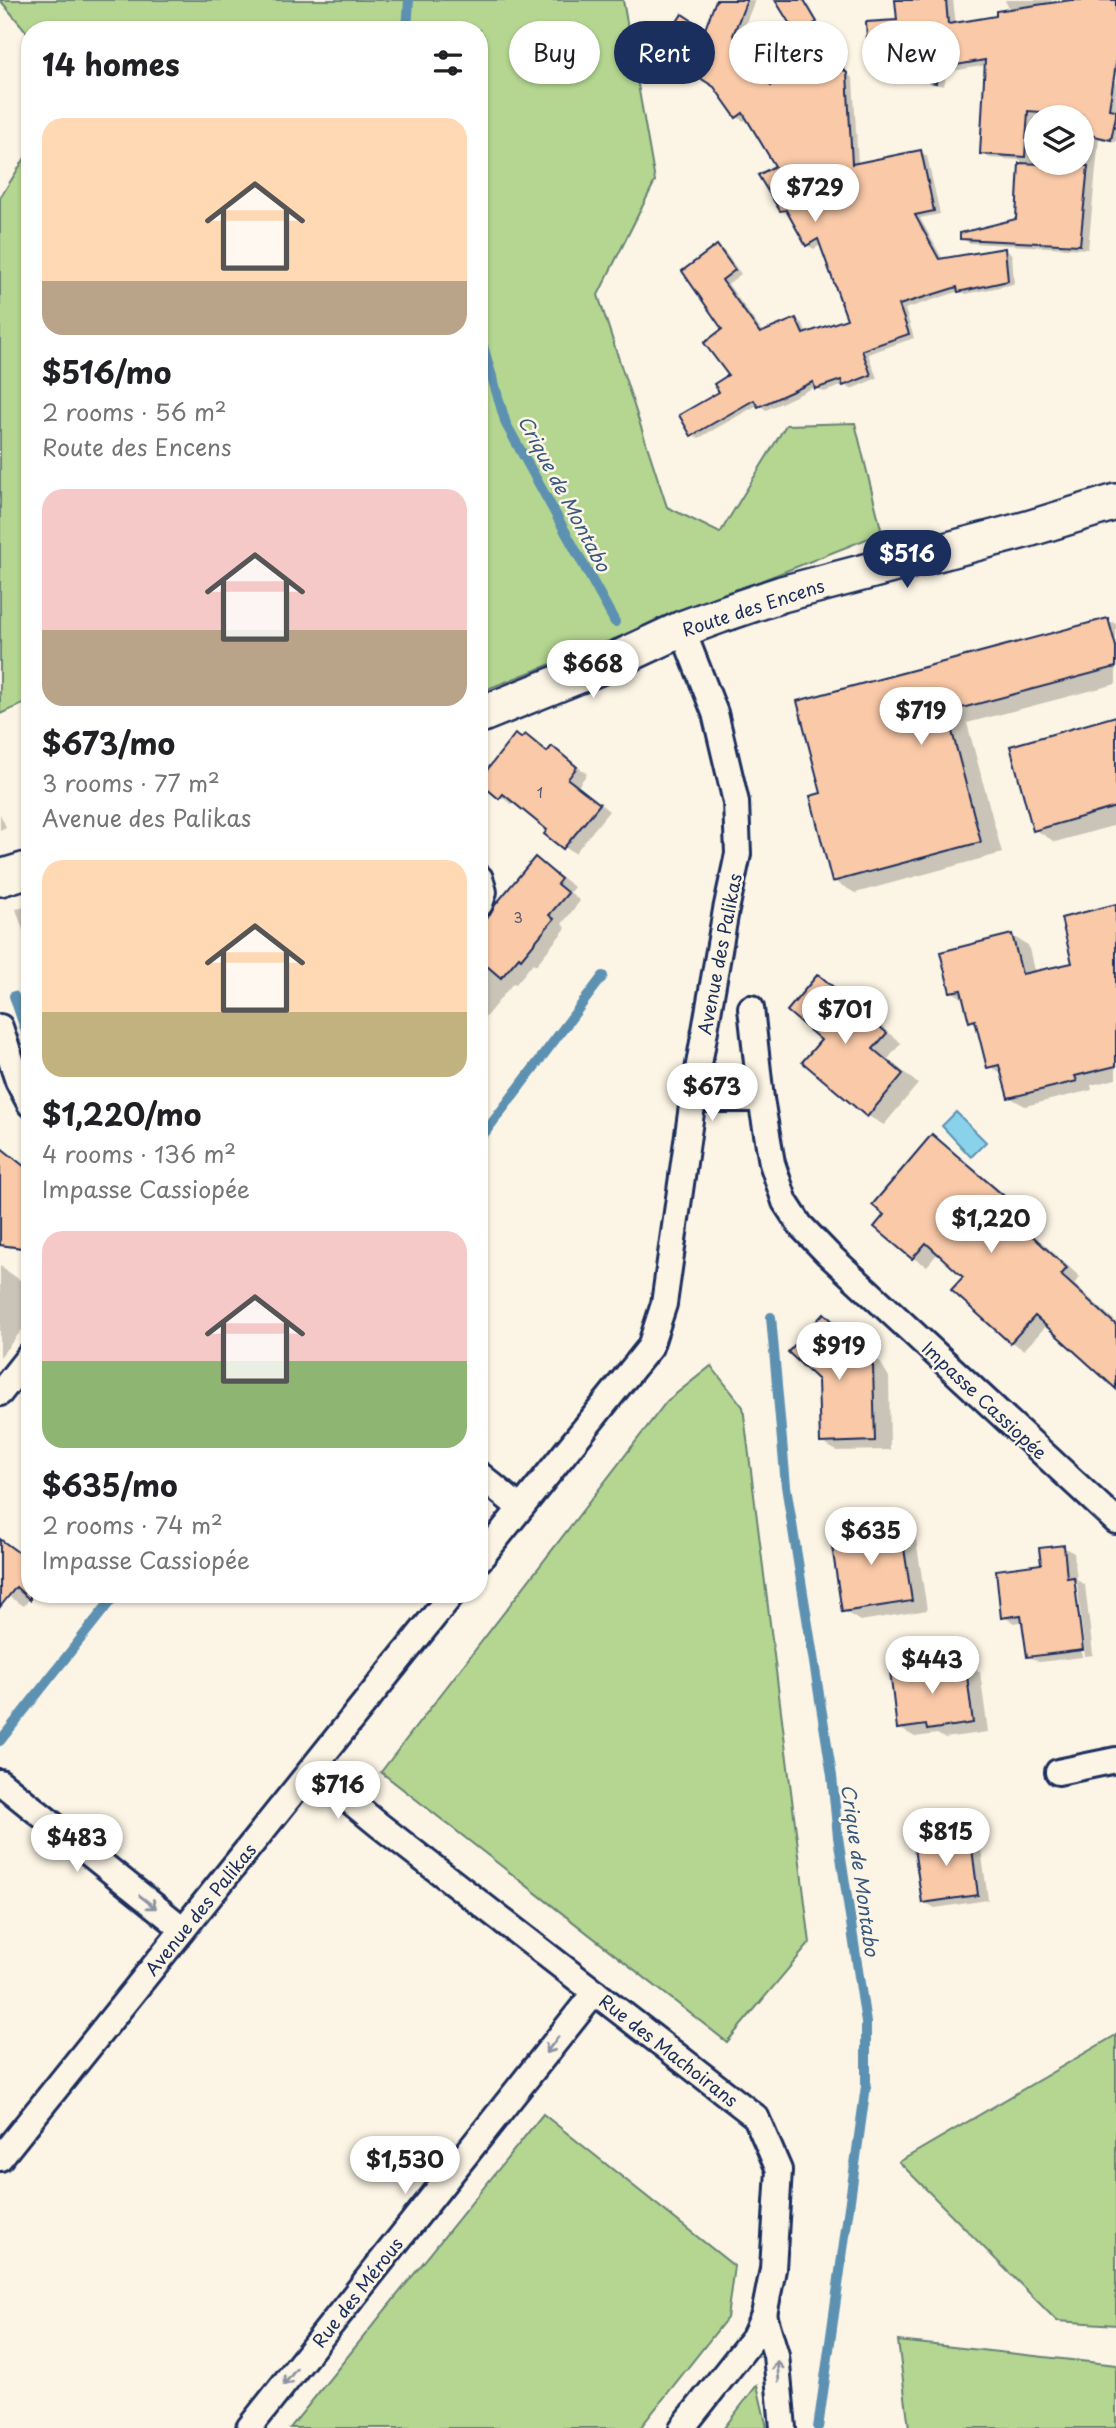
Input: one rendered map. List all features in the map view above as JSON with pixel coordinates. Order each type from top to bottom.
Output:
[{"type":"street","name":"Route des Encens","points":[[488,712],[609,663],[682,629],[782,594],[1116,502]]},
{"type":"street","name":"Avenue des Palikas","points":[[488,1549],[650,1347],[664,1304],[693,1099],[738,854],[736,802],[715,713],[682,629]]},
{"type":"street","points":[[0,878],[21,872]]},
{"type":"street","name":"Impasse Cassiopée","points":[[751,1008],[761,1099],[772,1163],[785,1202],[800,1225],[1116,1521]]},
{"type":"street","points":[[0,1027],[9,1087]]},
{"type":"street","points":[[693,1099],[761,1099]]},
{"type":"street","points":[[0,1392],[21,1366]]},
{"type":"street","points":[[488,1482],[520,1508]]},
{"type":"street","name":"Avenue des Palikas","points":[[0,2158],[445,1603]]},
{"type":"street","points":[[1058,1772],[1116,1760]]},
{"type":"street","name":"Rue des Machoirans","points":[[312,1770],[756,2117],[779,2171],[773,2269],[764,2315],[754,2337],[682,2428]]},
{"type":"street","points":[[0,1782],[183,1929]]},
{"type":"street","name":"Rue des Mérous","points":[[250,2428],[595,1992]]},
{"type":"street","points":[[764,2315],[776,2355],[783,2428]]},
{"type":"green space","points":[[0,0],[623,0],[627,21],[614,21],[614,84],[638,84],[655,181],[598,295],[667,507],[720,533],[786,425],[855,423],[882,533],[488,689],[488,21],[21,21],[21,25]]},
{"type":"green space","points":[[21,164],[21,705],[0,714],[0,198]]},
{"type":"green space","points":[[711,1366],[743,1407],[810,1943],[727,2042],[381,1772],[667,1401]]},
{"type":"green space","points":[[1116,2035],[1116,2325],[1057,2321],[899,2162]]},
{"type":"green space","points":[[543,2114],[734,2266],[727,2318],[640,2428],[290,2428]]},
{"type":"green space","points":[[898,2341],[1116,2365],[1116,2428],[909,2428]]},
{"type":"green space","points":[[757,2385],[767,2428],[724,2428]]},
{"type":"water","points":[[956,1112],[986,1142],[971,1157],[942,1126]]},
{"type":"building","points":[[716,0],[747,0],[739,21],[729,21],[729,84],[848,84],[852,164],[921,150],[934,211],[915,215],[939,259],[1005,248],[1008,281],[958,292],[957,287],[899,305],[909,334],[862,350],[871,375],[843,386],[841,380],[815,389],[813,382],[758,407],[754,400],[691,436],[679,415],[719,392],[714,384],[728,375],[704,343],[722,329],[682,271],[717,245],[735,270],[722,280],[760,333],[796,318],[803,334],[847,319],[818,239],[806,246],[786,210],[780,211],[758,175],[775,166],[743,113],[736,118],[709,84],[715,84],[715,21],[708,21]]},
{"type":"building","points":[[775,0],[804,0],[816,21],[788,21]]},
{"type":"building","points":[[895,0],[946,0],[948,21],[882,21],[897,20]]},
{"type":"building","points":[[1071,0],[1116,0],[1116,64],[1109,109],[1116,110],[1116,116],[1111,140],[1094,136],[1094,105],[1024,105],[1024,157],[980,154],[985,60],[960,64],[960,22],[996,16],[996,11]]},
{"type":"building","points":[[682,14],[693,21],[677,21]]},
{"type":"building","points":[[1019,163],[1024,163],[1024,175],[1087,175],[1080,245],[960,239],[960,233],[1016,219]]},
{"type":"building","points":[[1108,618],[1116,647],[1116,667],[947,712],[981,842],[832,882],[810,796],[821,793],[797,701]]},
{"type":"building","points":[[1116,716],[1116,807],[1033,831],[1010,746]]},
{"type":"building","points":[[515,734],[521,738],[525,734],[547,752],[552,746],[577,767],[568,779],[600,804],[563,849],[544,834],[547,830],[503,794],[499,799],[488,790],[488,769]]},
{"type":"building","points":[[535,857],[561,879],[557,884],[568,893],[549,915],[554,919],[521,959],[519,957],[501,978],[488,967],[488,917]]},
{"type":"building","points":[[1116,904],[1116,1066],[1075,1076],[1077,1081],[1008,1098],[999,1065],[987,1068],[975,1020],[969,1022],[961,990],[950,992],[940,952],[1012,934],[1022,974],[1072,963],[1061,918]]},
{"type":"building","points":[[818,974],[887,1033],[873,1049],[903,1074],[867,1117],[802,1062],[821,1040],[787,1011]]},
{"type":"building","points":[[932,1134],[1005,1197],[999,1205],[1067,1268],[1061,1275],[1116,1325],[1116,1389],[1035,1316],[1010,1343],[951,1290],[963,1277],[926,1243],[912,1259],[874,1227],[884,1215],[872,1205]]},
{"type":"building","points":[[0,1147],[21,1164],[21,1248],[0,1245]]},
{"type":"building","points":[[824,1313],[864,1351],[873,1366],[875,1441],[820,1443],[818,1380],[788,1352]]},
{"type":"building","points":[[900,1522],[912,1601],[842,1612],[830,1533]]},
{"type":"building","points":[[0,1539],[21,1554],[21,1592],[16,1587],[0,1607]]},
{"type":"building","points":[[1064,1545],[1067,1578],[1074,1577],[1083,1650],[1027,1657],[1021,1615],[1001,1618],[996,1570],[1041,1564],[1039,1548]]},
{"type":"building","points":[[965,1660],[973,1723],[927,1730],[926,1725],[897,1729],[890,1671]]},
{"type":"building","points":[[970,1833],[978,1895],[922,1903],[913,1841]]},
{"type":"waterway","name":"Crique de Montabo","points":[[408,21],[409,0]]},
{"type":"waterway","name":"Crique de Montabo","points":[[488,363],[506,424],[615,622]]},
{"type":"waterway","points":[[488,1128],[603,976]]},
{"type":"waterway","points":[[14,996],[21,1017]]},
{"type":"waterway","name":"Crique de Montabo","points":[[771,1317],[786,1486],[832,1776],[838,1837],[866,2023],[866,2086],[818,2428]]},
{"type":"waterway","points":[[0,1741],[109,1603]]}]
